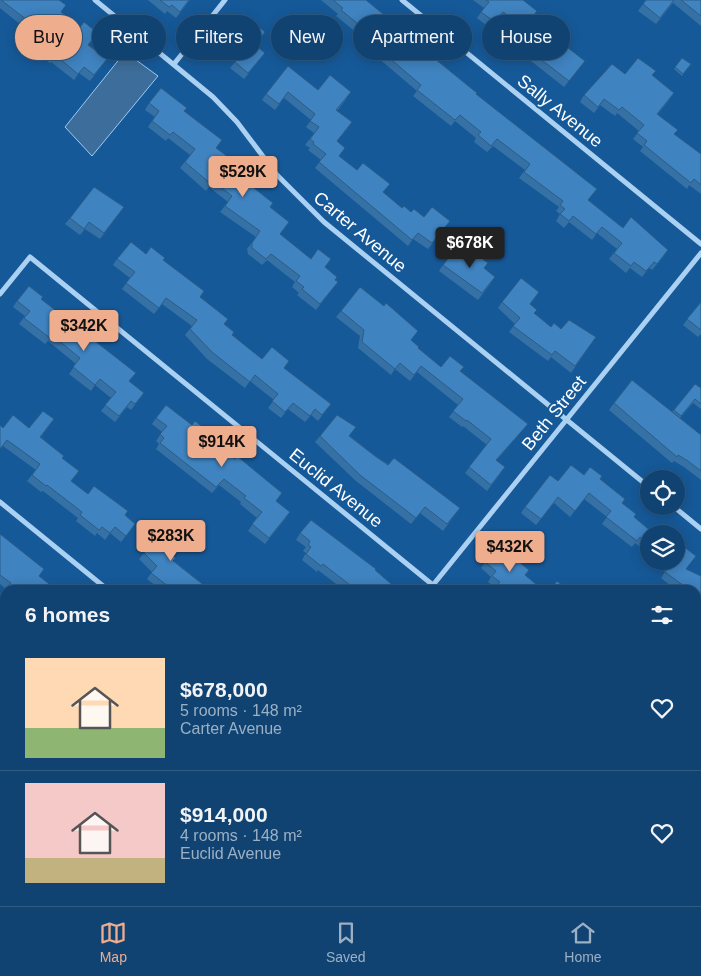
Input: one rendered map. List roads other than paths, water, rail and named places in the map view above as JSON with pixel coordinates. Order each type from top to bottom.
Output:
[{"type":"street","name":"Carter Avenue","points":[[95,0],[213,97],[238,122],[277,175],[324,222],[640,480]]},
{"type":"street","points":[[174,64],[225,0]]},
{"type":"street","name":"Sally Avenue","points":[[402,0],[701,244]]},
{"type":"street","name":"Beth Street","points":[[433,585],[701,253]]},
{"type":"street","name":"Euclid Avenue","points":[[0,294],[30,257],[433,585]]},
{"type":"street","points":[[0,502],[102,585]]},
{"type":"street","points":[[684,515],[701,529]]}]
